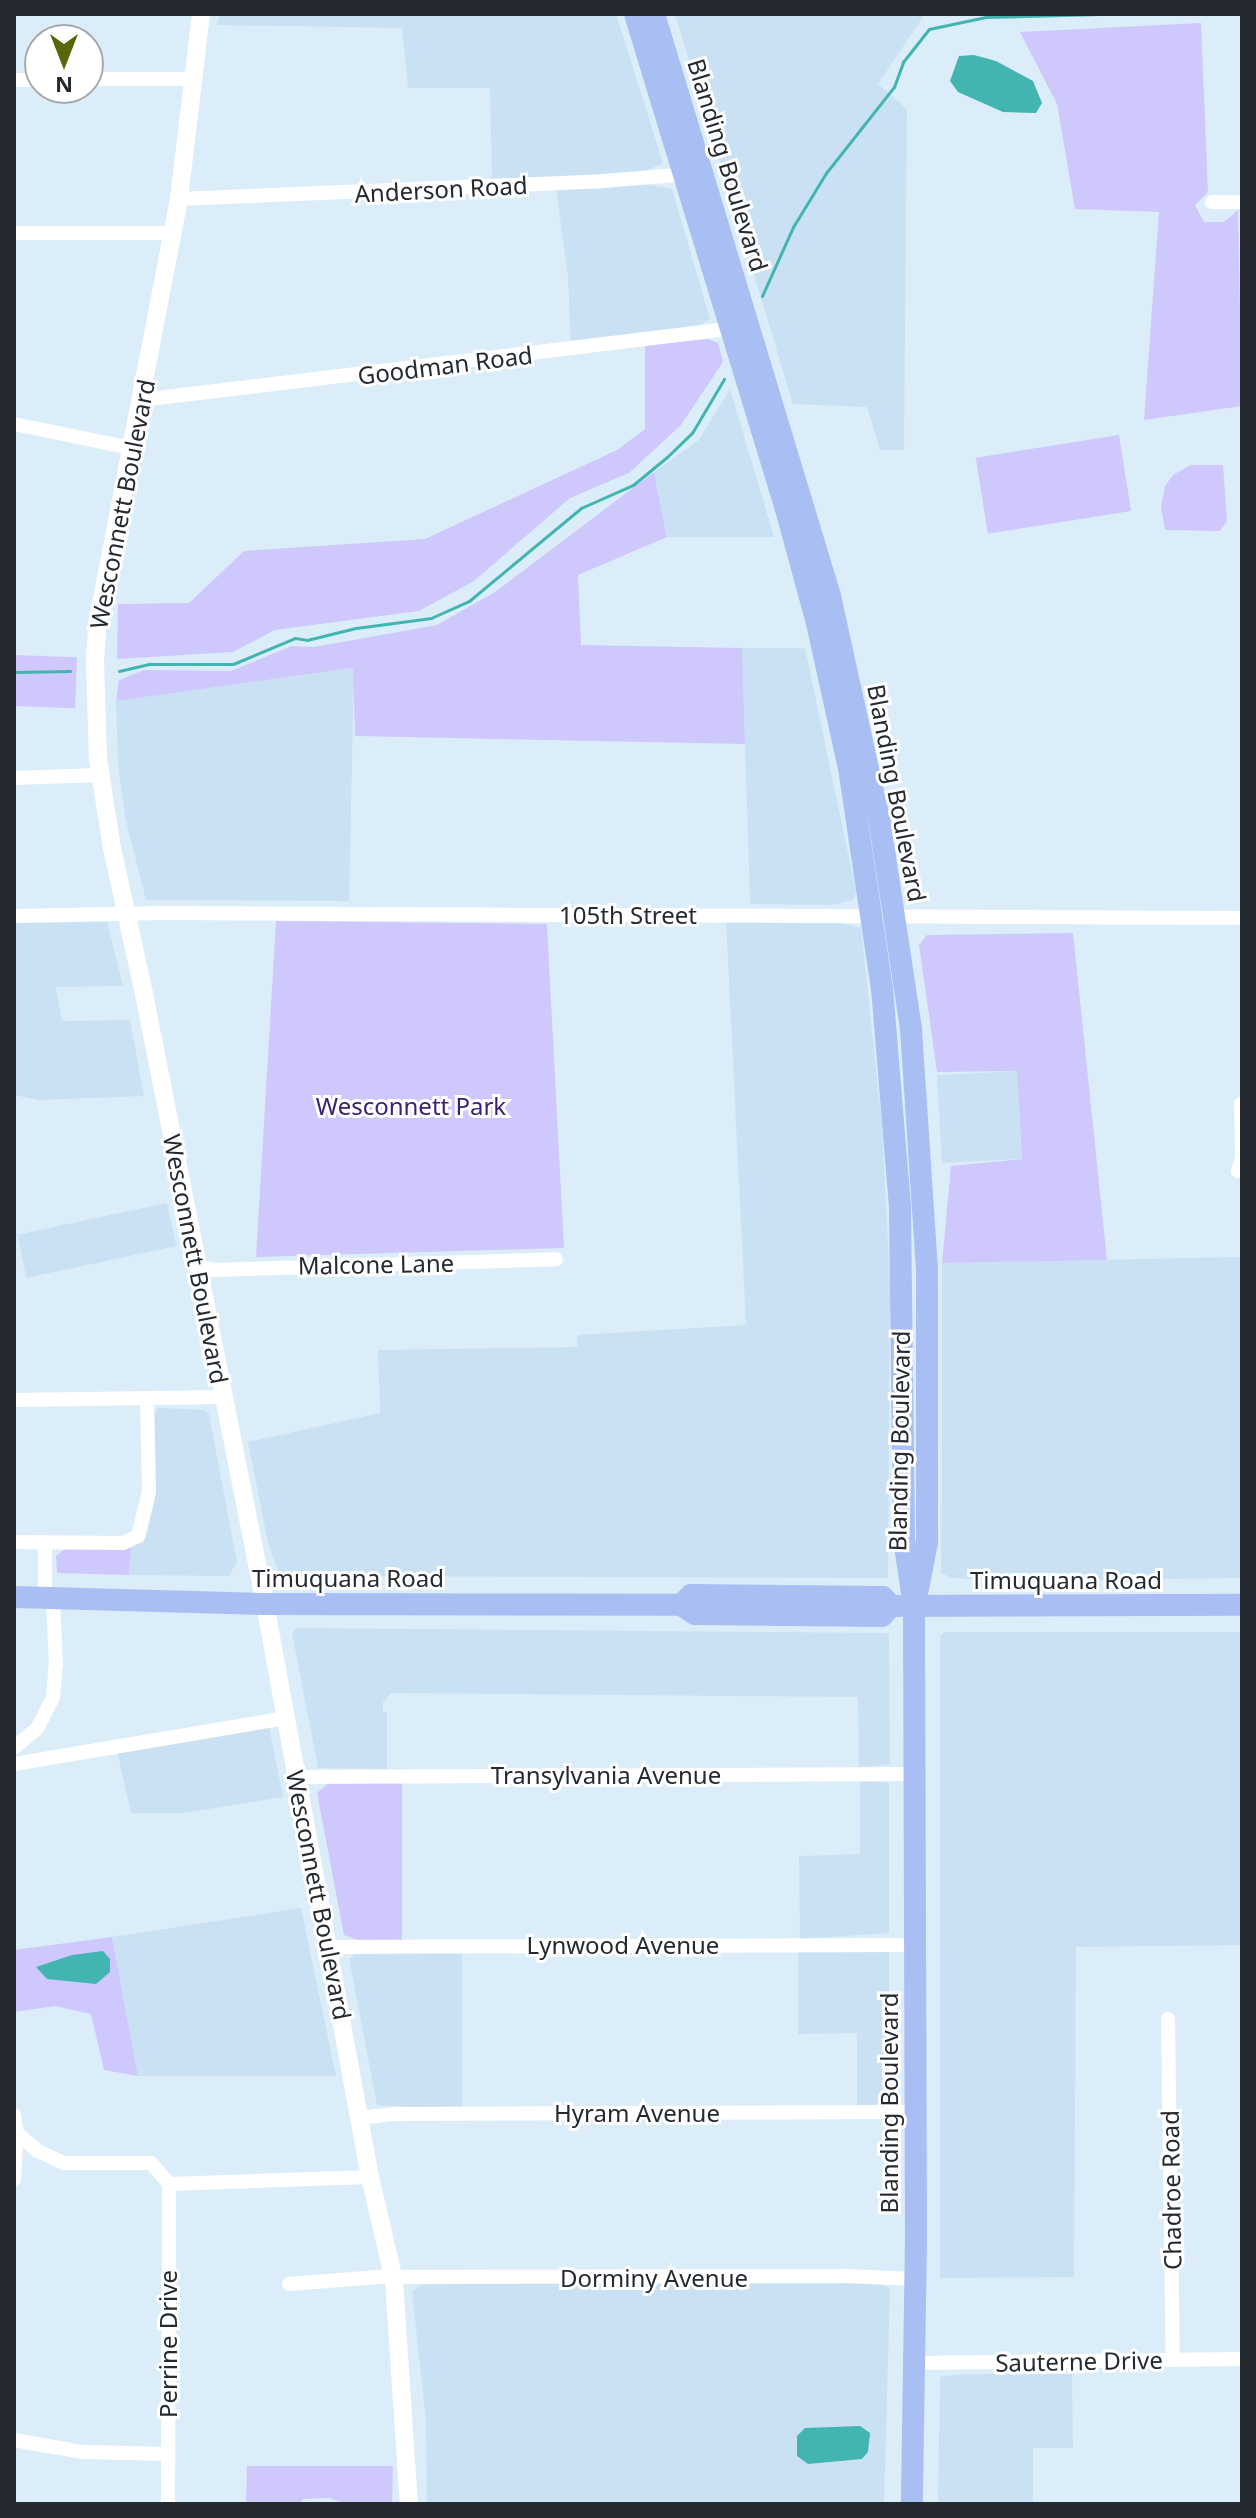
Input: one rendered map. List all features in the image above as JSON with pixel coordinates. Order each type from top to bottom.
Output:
[{"type":"main road","name":"Blanding Boulevard","points":[[635,14],[693,174],[795,506],[842,687],[884,915],[911,1029],[925,1241],[927,1542],[914,1606]]},
{"type":"main road","name":"Blanding Boulevard","points":[[654,14],[693,174]]},
{"type":"main road","name":"Blanding Boulevard","points":[[884,915],[903,1312],[904,1539],[914,1606],[915,2363],[912,2504]]},
{"type":"main road","points":[[892,1086],[902,1119],[920,1143]]},
{"type":"main road","points":[[896,1147],[912,1165],[915,1223],[925,1241]]},
{"type":"main road","name":"Timuquana Road","points":[[14,1597],[265,1604],[681,1605],[695,1614],[882,1616],[891,1606],[1242,1605]]},
{"type":"street","name":"Wesconnett Boulevard","points":[[201,14],[179,199],[98,618],[95,712],[100,775],[265,1604],[370,2177],[394,2280],[409,2504]]},
{"type":"street","points":[[104,79],[194,79]]},
{"type":"street","name":"Anderson Road","points":[[179,199],[587,182],[693,174]]},
{"type":"street","points":[[1212,202],[1242,202]]},
{"type":"street","points":[[14,233],[173,233]]},
{"type":"street","name":"Goodman Road","points":[[141,400],[740,327]]},
{"type":"street","points":[[14,424],[131,448]]},
{"type":"street","points":[[14,778],[100,775]]},
{"type":"street","name":"105th Street","points":[[14,916],[884,915],[1242,918]]},
{"type":"street","points":[[1241,1104],[1241,1160]]},
{"type":"street","name":"Malcone Lane","points":[[197,1266],[213,1270],[556,1259]]},
{"type":"street","points":[[14,1400],[222,1397]]},
{"type":"street","points":[[14,1542],[123,1543],[138,1536],[149,1492],[147,1399]]},
{"type":"street","points":[[14,1748],[37,1729],[53,1697],[56,1665],[45,1543]]},
{"type":"street","points":[[14,1764],[285,1718]]},
{"type":"street","name":"Transylvania Avenue","points":[[296,1777],[916,1774]]},
{"type":"street","name":"Lynwood Avenue","points":[[330,1947],[915,1945]]},
{"type":"street","name":"Chadroe Road","points":[[1168,2019],[1173,2360]]},
{"type":"street","name":"Hyram Avenue","points":[[360,2118],[410,2114],[915,2112]]},
{"type":"street","points":[[14,2115],[17,2133],[14,2179]]},
{"type":"street","points":[[17,2133],[38,2151],[64,2163],[151,2163],[169,2184],[370,2177]]},
{"type":"street","name":"Perrine Drive","points":[[168,2504],[169,2184]]},
{"type":"street","name":"Dorminy Avenue","points":[[289,2284],[378,2277],[394,2280],[844,2276],[915,2279]]},
{"type":"street","name":"Sauterne Drive","points":[[915,2363],[1242,2359]]},
{"type":"street","points":[[14,2440],[83,2452],[168,2454]]},
{"type":"shaded area","points":[[220,14],[616,14],[663,163],[640,174],[492,181],[490,88],[408,88],[402,28],[217,25]]},
{"type":"shaded area","points":[[675,14],[925,14],[878,84],[907,109],[904,450],[880,450],[867,407],[793,404]]},
{"type":"shaded area","points":[[974,55],[996,61],[1033,81],[1042,103],[1036,113],[1003,112],[958,92],[950,81],[959,56]]},
{"type":"shaded area","points":[[643,184],[672,189],[710,319],[698,326],[571,345],[568,278],[556,187]]},
{"type":"shaded area","points":[[730,389],[774,537],[667,537],[654,472],[699,440]]},
{"type":"shaded area","points":[[742,648],[805,648],[856,891],[853,900],[831,905],[750,904]]},
{"type":"shaded area","points":[[354,668],[349,901],[146,900],[125,817],[118,765],[116,701]]},
{"type":"shaded area","points":[[726,920],[832,921],[861,928],[882,1124],[890,1285],[888,1578],[285,1576],[278,1571],[268,1543],[248,1442],[380,1413],[378,1350],[577,1347],[578,1335],[746,1325]]},
{"type":"shaded area","points":[[107,922],[123,986],[56,987],[62,1021],[130,1020],[144,1096],[38,1100],[14,1095],[14,923]]},
{"type":"shaded area","points":[[1017,1071],[1022,1159],[942,1163],[937,1075]]},
{"type":"shaded area","points":[[167,1203],[176,1246],[26,1278],[17,1235]]},
{"type":"shaded area","points":[[1242,1257],[1242,1578],[1014,1581],[952,1578],[941,1573],[942,1263]]},
{"type":"shaded area","points":[[159,1408],[204,1410],[209,1414],[237,1562],[229,1576],[129,1575],[131,1548],[146,1538],[155,1500],[153,1414]]},
{"type":"shaded area","points":[[296,1628],[889,1633],[890,1764],[859,1768],[858,1697],[391,1693],[383,1702],[383,1712],[387,1712],[387,1769],[318,1768],[292,1633]]},
{"type":"shaded area","points":[[944,1632],[1242,1632],[1242,1945],[1076,1947],[1074,2277],[940,2278],[940,1636]]},
{"type":"shaded area","points":[[269,1726],[283,1797],[184,1813],[131,1813],[117,1751]]},
{"type":"shaded area","points":[[860,1779],[889,1783],[889,1933],[800,1939],[799,1856],[860,1854]]},
{"type":"shaded area","points":[[301,1908],[336,2076],[138,2076],[112,1937]]},
{"type":"shaded area","points":[[798,1948],[889,1950],[889,2103],[857,2107],[857,2033],[798,2034]]},
{"type":"shaded area","points":[[462,1950],[462,2110],[377,2105],[349,1959],[356,1953]]},
{"type":"shaded area","points":[[103,1951],[110,1959],[110,1972],[96,1984],[47,1979],[36,1967],[72,1955]]},
{"type":"shaded area","points":[[873,2282],[890,2288],[884,2504],[427,2504],[426,2421],[412,2292],[419,2286],[431,2283]]},
{"type":"shaded area","points":[[963,2374],[1072,2374],[1073,2448],[1033,2448],[1033,2504],[938,2504],[940,2377]]},
{"type":"shaded area","points":[[860,2426],[870,2433],[868,2452],[862,2459],[808,2464],[797,2456],[797,2436],[805,2428]]},
{"type":"green space","points":[[1201,23],[1208,192],[1195,205],[1204,222],[1224,222],[1238,210],[1242,406],[1144,420],[1159,212],[1075,209],[1057,104],[1020,32]]},
{"type":"green space","points":[[708,339],[718,343],[723,362],[681,425],[629,473],[570,498],[474,581],[419,611],[275,630],[233,652],[117,659],[118,604],[189,603],[244,551],[425,539],[617,450],[645,429],[645,345]]},
{"type":"green space","points":[[1119,435],[1131,511],[988,534],[976,458]]},
{"type":"green space","points":[[1191,465],[1223,465],[1227,521],[1220,531],[1165,530],[1161,507],[1165,486],[1173,475]]},
{"type":"green space","points":[[654,472],[667,537],[578,575],[581,645],[742,648],[745,744],[355,736],[353,668],[116,701],[119,680],[144,670],[231,671],[292,646],[314,647],[437,625],[495,592]]},
{"type":"green space","points":[[14,655],[77,657],[75,708],[14,706]]},
{"type":"green space","name":"Wesconnett Park","points":[[276,921],[547,924],[564,1248],[256,1257]]},
{"type":"green space","points":[[1073,933],[1107,1260],[942,1263],[951,1166],[1022,1159],[1017,1071],[937,1072],[919,945],[927,935]]},
{"type":"green space","points":[[131,1548],[129,1575],[57,1573],[56,1556],[65,1549]]},
{"type":"green space","points":[[329,1783],[402,1783],[402,1940],[358,1940],[344,1935],[317,1793]]},
{"type":"green space","points":[[112,1937],[138,2076],[104,2070],[91,2014],[55,2006],[14,2012],[14,1950]]},
{"type":"green space","points":[[247,2466],[393,2466],[392,2504],[347,2504],[329,2498],[303,2499],[300,2504],[246,2504]]},
{"type":"waterway","points":[[762,296],[793,227],[826,173],[894,87],[903,62],[929,29],[986,17],[1101,14]]},
{"type":"waterway","points":[[119,671],[150,664],[233,664],[295,638],[307,640],[356,628],[431,618],[469,601],[581,508],[633,485],[667,457],[692,433],[724,379]]},
{"type":"waterway","points":[[14,672],[70,671]]}]
